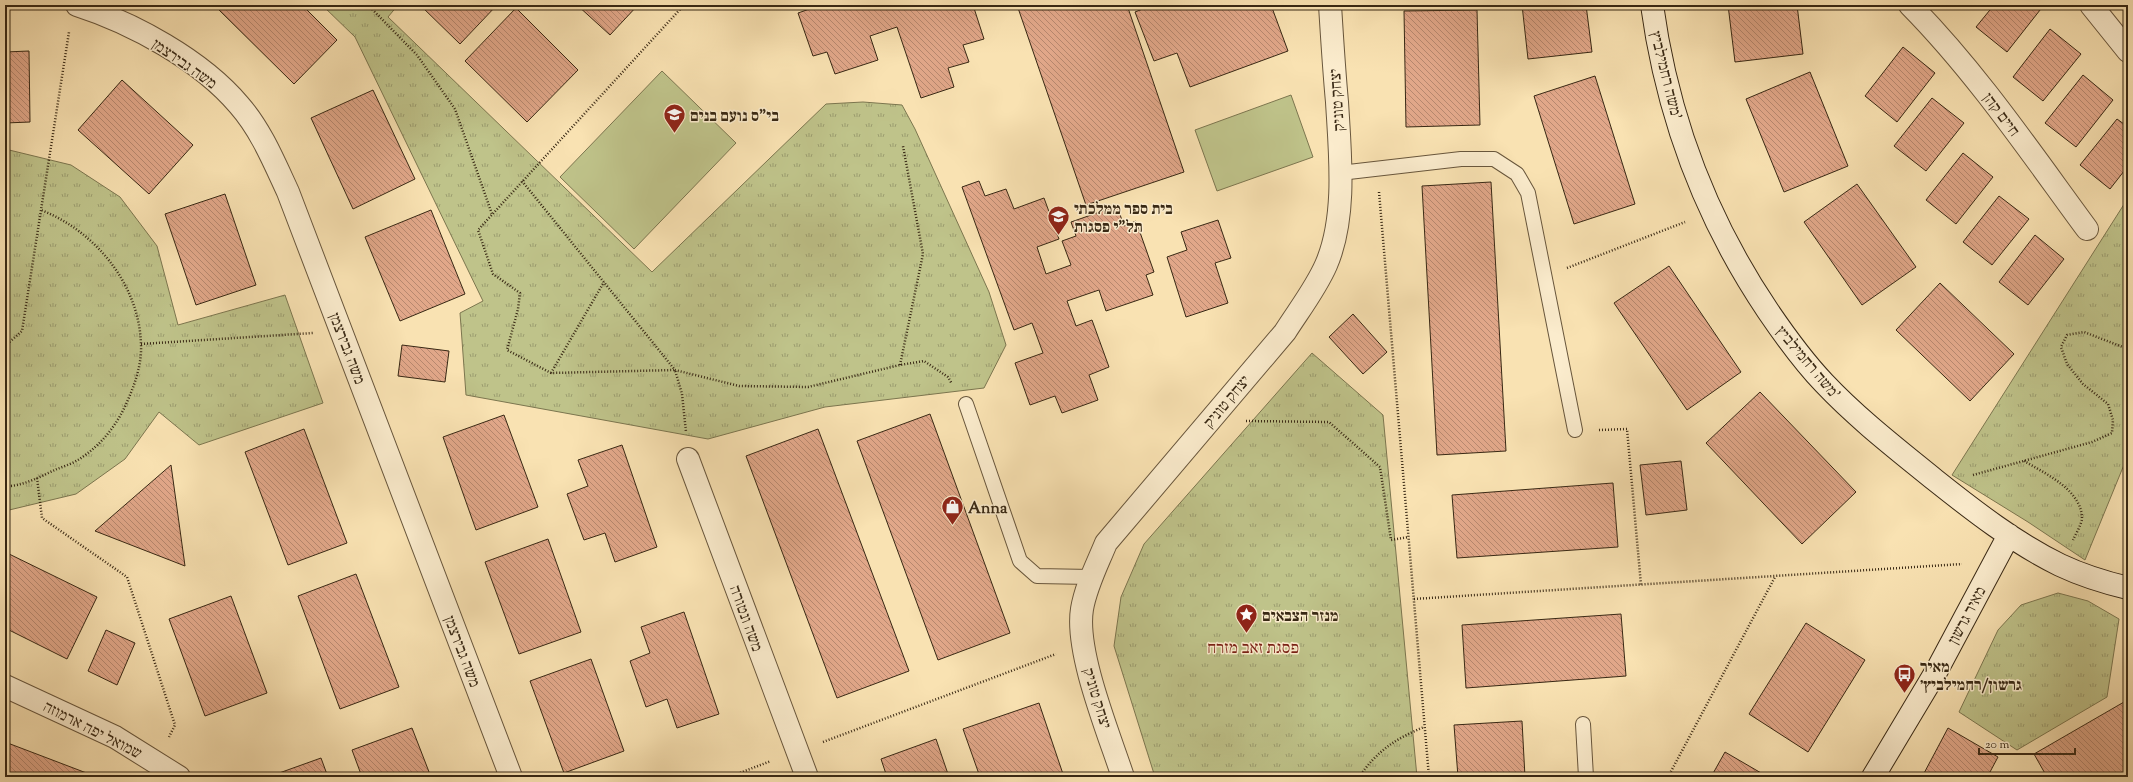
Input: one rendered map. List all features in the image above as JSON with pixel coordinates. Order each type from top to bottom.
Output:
[{"type":"street","name":"משה גבירצמן","points":[[78,5],[99,12],[177,54],[210,76],[239,105],[264,140],[288,192],[511,777]]},
{"type":"street","name":"יצחק טוניק","points":[[1123,777],[1082,644],[1082,610],[1091,576],[1106,544],[1285,332],[1306,301],[1326,264],[1336,230],[1341,190],[1330,5]]},
{"type":"street","name":"משה רחמילביץ'","points":[[1652,5],[1667,83],[1697,179],[1711,212],[1730,250],[1791,344],[1823,383],[1859,417],[1940,484],[2009,534],[2061,566],[2128,588]]},
{"type":"street","name":"חיים קהן","points":[[1910,5],[1944,40],[1987,93],[2087,229]]},
{"type":"street","points":[[2090,5],[2128,51]]},
{"type":"street","name":"משה ונטורה","points":[[688,459],[807,777]]},
{"type":"street","name":"מאיר גרשון","points":[[1873,777],[1937,670],[2009,534]]},
{"type":"street","name":"שמואל יפה ארמוזה","points":[[5,686],[116,737],[179,777]]},
{"type":"lane","points":[[1340,173],[1461,159],[1494,159],[1517,174],[1528,193],[1575,430]]},
{"type":"lane","points":[[966,404],[1020,561],[1037,576],[1091,576]]},
{"type":"lane","points":[[1583,724],[1586,777]]},
{"type":"path","points":[[368,5],[417,55],[455,109],[492,215]]},
{"type":"path","points":[[684,5],[478,230],[493,274],[520,293],[518,309],[507,350],[551,373],[674,370],[739,386],[808,387],[900,364],[924,361],[948,377],[966,404]]},
{"type":"path","points":[[5,346],[22,331],[70,29]]},
{"type":"path","points":[[900,364],[923,254],[903,146]]},
{"type":"path","points":[[1377,168],[1429,777]]},
{"type":"path","points":[[522,181],[674,370],[682,394],[688,459]]},
{"type":"path","points":[[5,486],[11,486],[36,478],[81,459],[109,434],[124,409],[136,382],[141,344],[137,315],[124,283],[103,252],[59,217],[41,210]]},
{"type":"path","points":[[1544,277],[1711,212]]},
{"type":"path","points":[[551,373],[604,282]]},
{"type":"path","points":[[141,344],[341,331]]},
{"type":"path","points":[[1940,484],[2092,442],[2112,434],[2113,420],[2108,404],[2083,384],[2067,364],[2061,347],[2067,335],[2084,332],[2128,349]]},
{"type":"path","points":[[1210,420],[1329,422],[1380,467],[1390,540],[1409,537]]},
{"type":"path","points":[[1575,430],[1627,429],[1641,585]]},
{"type":"path","points":[[2024,461],[2063,485],[2078,502],[2082,520],[2061,566]]},
{"type":"path","points":[[36,478],[42,518],[127,577],[175,725],[155,762]]},
{"type":"path","points":[[1414,599],[1994,562]]},
{"type":"path","points":[[1668,777],[1775,576]]},
{"type":"path","points":[[729,777],[1082,644]]},
{"type":"path","points":[[1359,777],[1369,763],[1399,738],[1424,727]]},
{"type":"green space","points":[[322,5],[398,5],[388,17],[652,272],[826,104],[863,102],[902,105],[915,129],[989,292],[1006,345],[984,388],[825,407],[708,439],[466,395],[460,313],[483,301],[355,37]]},
{"type":"green space","points":[[662,71],[736,143],[634,249],[560,177]]},
{"type":"green space","points":[[1291,95],[1313,157],[1217,191],[1195,130]]},
{"type":"green space","points":[[5,149],[71,165],[120,197],[157,246],[178,325],[285,295],[323,403],[199,445],[159,412],[125,459],[76,494],[5,511]]},
{"type":"green space","points":[[2128,198],[2128,455],[2085,560],[2028,522],[1952,475]]},
{"type":"green space","points":[[1312,353],[1383,415],[1417,777],[1155,777],[1114,646],[1121,597],[1144,544]]},
{"type":"green space","points":[[2058,593],[2088,601],[2119,619],[2107,697],[2017,750],[1959,712],[1998,630],[2021,605]]},
{"type":"building","points":[[218,5],[302,5],[337,40],[294,84],[216,7]]},
{"type":"building","points":[[420,5],[497,5],[460,44]]},
{"type":"building","points":[[577,5],[638,5],[610,35]]},
{"type":"building","points":[[821,5],[973,5],[984,39],[963,45],[969,62],[948,68],[954,87],[921,98],[897,27],[870,36],[878,60],[835,74],[827,52],[813,56],[798,13]]},
{"type":"building","points":[[1017,5],[1127,5],[1184,172],[1086,205]]},
{"type":"building","points":[[1153,5],[1271,5],[1288,51],[1190,87],[1177,53],[1154,61],[1135,12]]},
{"type":"building","points":[[1522,5],[1586,5],[1592,52],[1528,59]]},
{"type":"building","points":[[1728,5],[1797,5],[1803,54],[1735,62]]},
{"type":"building","points":[[1994,5],[2044,5],[2007,52],[1976,27]]},
{"type":"building","points":[[516,8],[578,70],[527,122],[465,61]]},
{"type":"building","points":[[1477,10],[1480,125],[1406,127],[1404,11]]},
{"type":"building","points":[[2050,29],[2081,54],[2043,101],[2013,77]]},
{"type":"building","points":[[1903,47],[1935,73],[1897,122],[1865,96]]},
{"type":"building","points":[[29,51],[30,122],[5,123],[5,52]]},
{"type":"building","points":[[1810,72],[1848,166],[1784,192],[1746,99]]},
{"type":"building","points":[[2083,75],[2113,100],[2076,147],[2045,123]]},
{"type":"building","points":[[1595,76],[1635,204],[1574,224],[1534,96]]},
{"type":"building","points":[[122,80],[193,145],[149,194],[78,130]]},
{"type":"building","points":[[373,90],[415,179],[353,209],[311,118]]},
{"type":"building","points":[[1932,98],[1964,123],[1926,171],[1894,146]]},
{"type":"building","points":[[2117,119],[2128,127],[2128,166],[2110,189],[2080,165]]},
{"type":"building","points":[[1963,153],[1993,177],[1956,224],[1926,200]]},
{"type":"building","points":[[979,181],[985,196],[1006,189],[1014,209],[1044,198],[1059,239],[1037,247],[1046,274],[1071,265],[1062,241],[1076,236],[1071,222],[1117,206],[1124,226],[1136,221],[1154,272],[1146,275],[1153,295],[1106,311],[1099,290],[1067,301],[1076,326],[1092,320],[1109,367],[1089,375],[1098,400],[1062,413],[1055,396],[1030,405],[1015,363],[1043,353],[1032,323],[1014,330],[962,187]]},
{"type":"building","points":[[1491,182],[1506,451],[1437,455],[1422,186]]},
{"type":"building","points":[[1857,184],[1916,267],[1862,305],[1804,222]]},
{"type":"building","points":[[225,194],[256,285],[196,305],[165,214]]},
{"type":"building","points":[[1999,196],[2029,219],[1992,265],[1963,242]]},
{"type":"building","points":[[431,210],[465,294],[400,321],[365,237]]},
{"type":"building","points":[[1218,220],[1231,258],[1215,263],[1228,303],[1186,317],[1167,257],[1187,250],[1181,232]]},
{"type":"building","points":[[2035,235],[2064,259],[2028,305],[1999,282]]},
{"type":"building","points":[[1669,266],[1741,372],[1687,410],[1614,303]]},
{"type":"building","points":[[1940,283],[2014,354],[1970,401],[1896,330]]},
{"type":"building","points":[[1353,314],[1387,352],[1363,374],[1329,337]]},
{"type":"building","points":[[402,345],[449,351],[445,382],[398,376]]},
{"type":"building","points":[[1760,392],[1856,492],[1802,544],[1706,443]]},
{"type":"building","points":[[930,414],[1010,633],[938,660],[857,441]]},
{"type":"building","points":[[504,415],[538,507],[476,530],[443,437]]},
{"type":"building","points":[[304,429],[347,543],[288,565],[245,452]]},
{"type":"building","points":[[818,429],[909,671],[837,698],[746,456]]},
{"type":"building","points":[[622,445],[657,547],[615,562],[605,533],[584,540],[567,494],[588,486],[578,460]]},
{"type":"building","points":[[1681,461],[1687,510],[1646,515],[1640,465]]},
{"type":"building","points":[[171,465],[185,566],[95,531]]},
{"type":"building","points":[[1613,483],[1618,547],[1457,558],[1452,495]]},
{"type":"building","points":[[548,539],[581,632],[519,654],[485,562]]},
{"type":"building","points":[[5,552],[97,597],[67,659],[5,628]]},
{"type":"building","points":[[356,574],[399,687],[340,709],[298,596]]},
{"type":"building","points":[[231,596],[267,693],[205,716],[169,619]]},
{"type":"building","points":[[684,612],[719,714],[677,728],[667,699],[646,707],[630,661],[650,653],[641,627]]},
{"type":"building","points":[[1621,614],[1626,676],[1466,688],[1462,625]]},
{"type":"building","points":[[1806,623],[1865,660],[1808,752],[1749,714]]},
{"type":"building","points":[[106,630],[135,643],[117,685],[88,671]]},
{"type":"building","points":[[591,659],[624,751],[564,773],[530,681]]},
{"type":"building","points":[[2128,666],[2128,777],[2047,777],[2034,754],[2124,702]]},
{"type":"building","points":[[1039,703],[1064,777],[980,777],[963,729]]},
{"type":"building","points":[[1522,721],[1525,777],[1458,777],[1454,725]]},
{"type":"building","points":[[412,728],[431,777],[362,777],[352,750]]},
{"type":"building","points":[[1948,728],[1998,757],[1990,772],[1999,777],[1922,777]]},
{"type":"building","points":[[936,739],[949,777],[887,777],[881,759]]},
{"type":"building","points":[[5,742],[55,761],[97,777],[5,777]]},
{"type":"building","points":[[1725,752],[1768,777],[1711,777]]},
{"type":"building","points":[[321,758],[328,777],[268,777]]},
{"type":"place","name":"בי\"ס נועם בנים","points":[[674,134]]},
{"type":"place","name":"בית ספר ממלכתי תל\"י פסגות","points":[[1059,236]]},
{"type":"place","name":"Anna","points":[[952,526]]},
{"type":"place","name":"מנזר הצבאים","points":[[1247,634]]},
{"type":"place","name":"מאיר גרשון/רחמילביץ׳","points":[[1905,694]]},
{"type":"district","name":"פסגת זאב מזרח","points":[[1253,647]]}]
